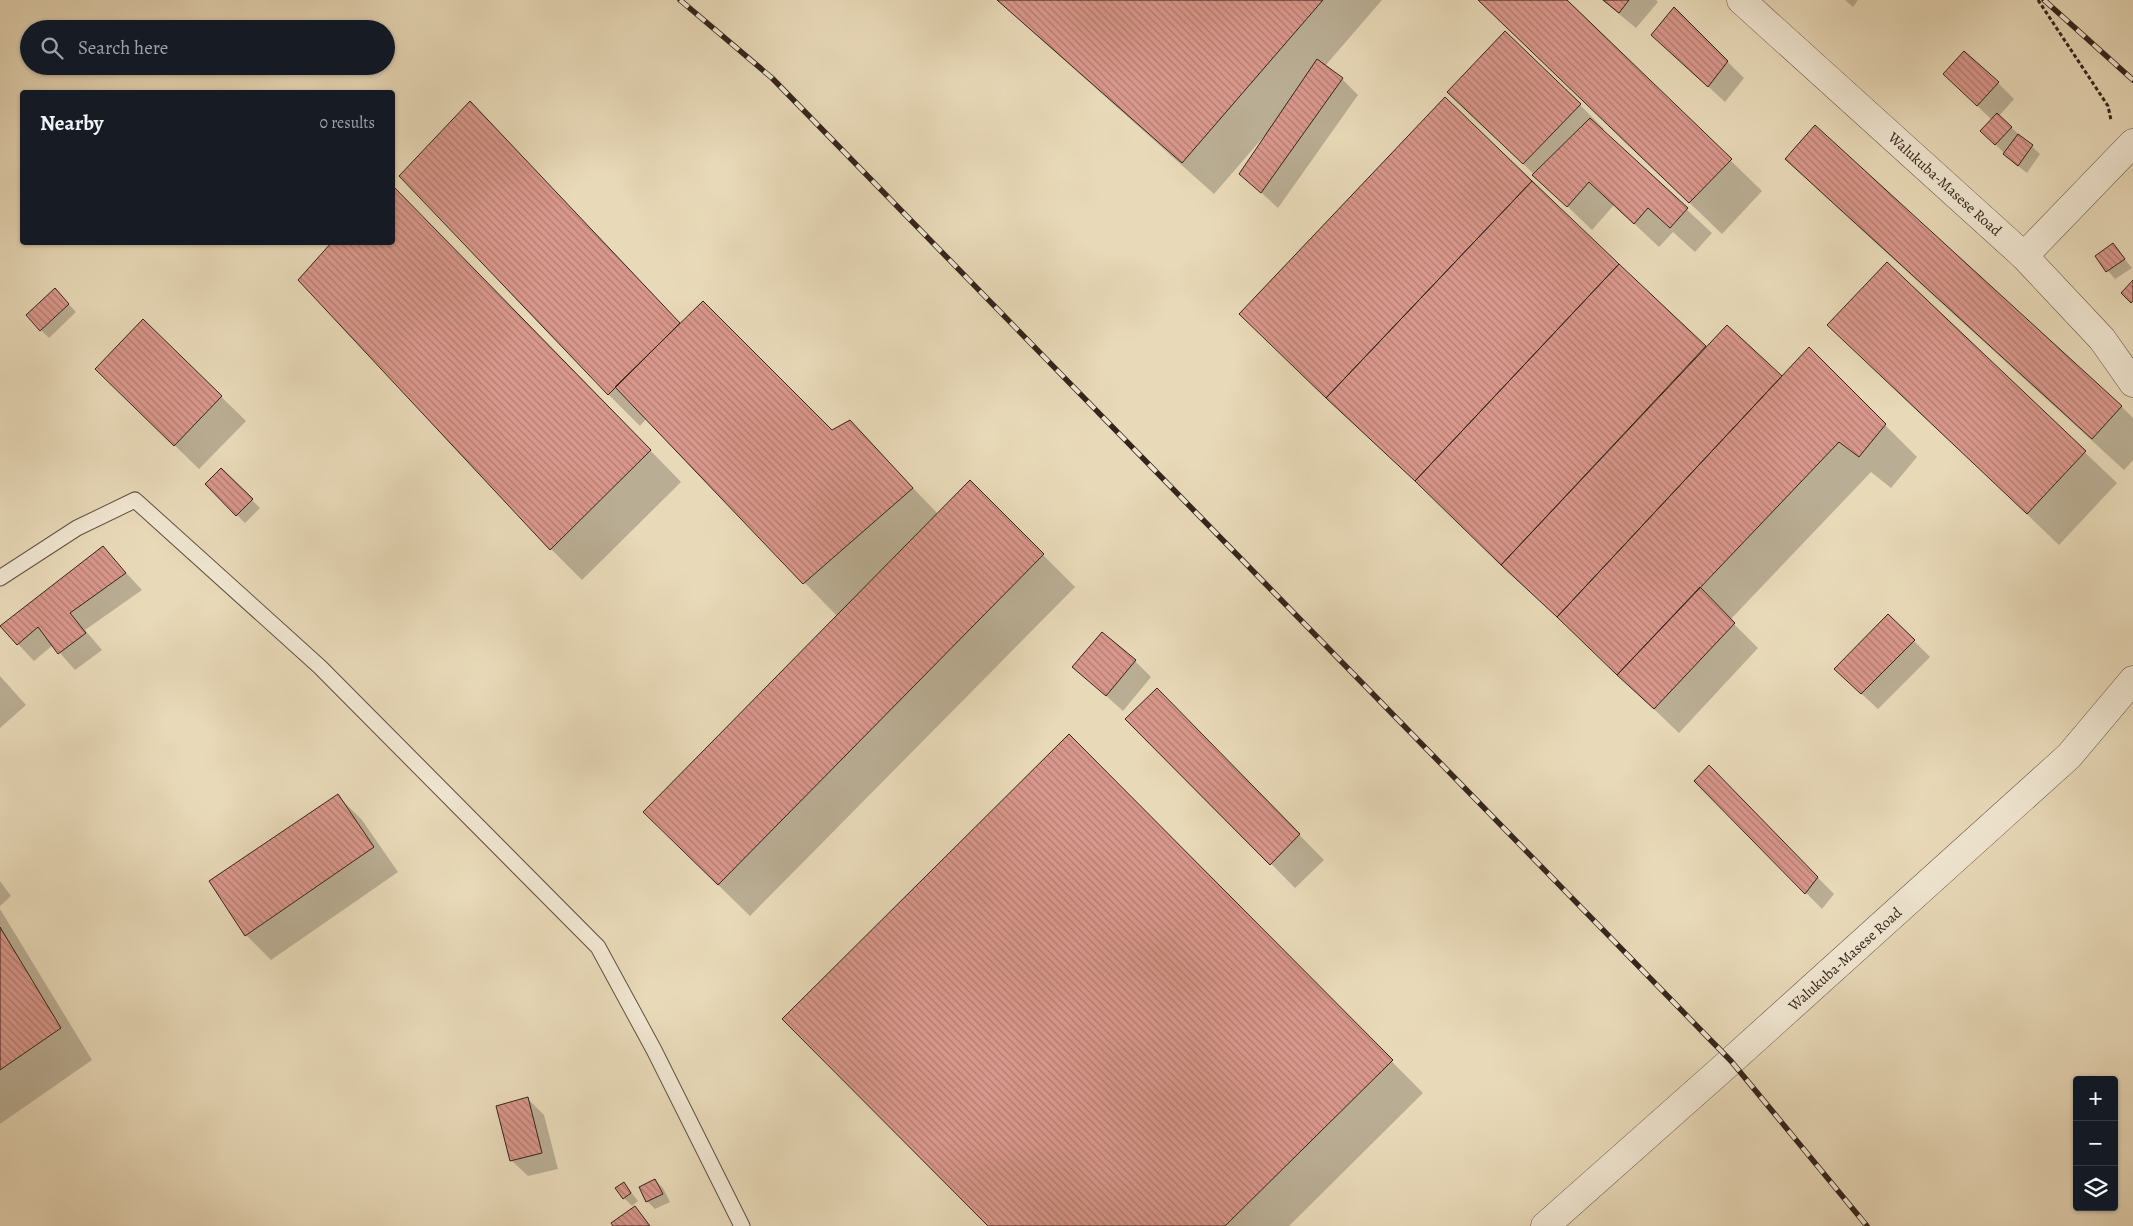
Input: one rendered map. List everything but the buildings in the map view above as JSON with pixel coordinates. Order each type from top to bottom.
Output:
[{"type":"street","name":"Walukuba-Masese Road","points":[[1741,0],[2024,256],[2102,339],[2133,383]]},
{"type":"street","points":[[2024,256],[2126,150]]},
{"type":"street","name":"Walukuba-Masese Road","points":[[1545,1226],[2069,756],[2133,680]]},
{"type":"lane","points":[[0,578],[77,528],[135,500],[320,667],[598,947],[654,1050],[742,1226]]},
{"type":"path","points":[[2038,0],[2108,106],[2126,150]]},
{"type":"railway","points":[[680,0],[772,78],[1731,1061],[1867,1226]]},
{"type":"railway","points":[[2044,0],[2133,80]]}]
